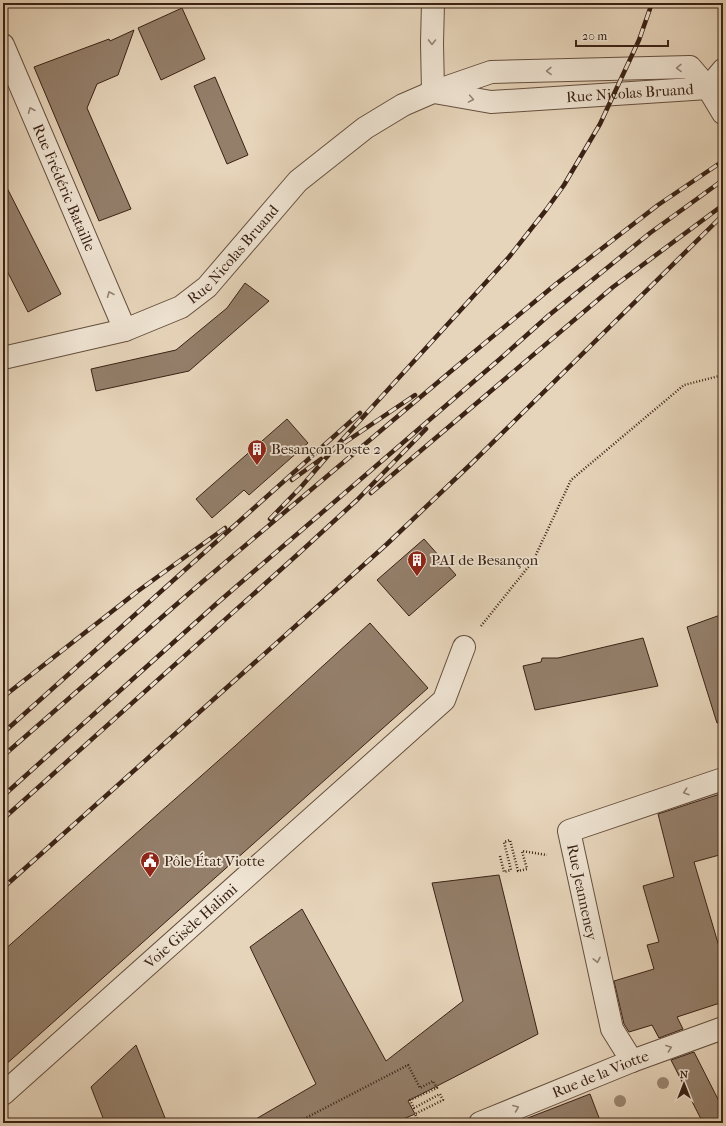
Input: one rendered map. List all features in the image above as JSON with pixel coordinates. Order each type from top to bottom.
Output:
[{"type":"street","points":[[433,3],[433,92]]},
{"type":"street","name":"Rue Frédéric Bataille","points":[[3,45],[125,330]]},
{"type":"street","name":"Rue Nicolas Bruand","points":[[3,358],[125,330],[180,307],[207,287],[298,181],[365,128],[403,105],[433,92],[491,72],[690,67],[708,88]]},
{"type":"street","points":[[723,70],[708,88],[723,113]]},
{"type":"street","name":"Rue Nicolas Bruand","points":[[433,92],[491,102],[708,88]]},
{"type":"street","name":"Voie Gisèle Halimi","points":[[3,1094],[444,700],[464,647]]},
{"type":"street","name":"Rue Jeanneney","points":[[632,1061],[612,1029],[569,831],[723,780]]},
{"type":"street","name":"Rue de la Viotte","points":[[480,1123],[632,1061],[723,1028]]},
{"type":"path","points":[[464,647],[533,561],[571,480],[684,385],[723,375]]},
{"type":"path","points":[[500,856],[504,872],[511,870],[504,842],[510,840],[518,871],[527,869],[522,851]]},
{"type":"path","points":[[296,1123],[408,1064],[420,1088],[433,1081],[437,1088],[410,1100],[414,1108],[440,1094],[443,1100],[415,1114],[419,1123]]},
{"type":"building","points":[[182,8],[205,59],[161,80],[138,28]]},
{"type":"building","points":[[134,30],[118,75],[97,84],[87,108],[131,209],[99,221],[34,67],[109,39],[110,41]]},
{"type":"building","points":[[215,77],[248,155],[227,164],[194,86]]},
{"type":"building","points":[[3,180],[61,294],[28,312],[3,263]]},
{"type":"building","points":[[245,283],[269,301],[189,371],[96,391],[91,369],[176,350],[227,308]]},
{"type":"building","name":"Besançon Poste 2","points":[[287,419],[308,443],[249,495],[244,490],[212,518],[196,499]]},
{"type":"building","name":"PAI de Besançon","points":[[424,539],[456,575],[409,616],[377,580]]},
{"type":"building","points":[[723,614],[723,722],[717,723],[687,627]]},
{"type":"building","name":"Pôle État Viotte","points":[[370,623],[428,688],[3,1067],[3,951],[235,746]]},
{"type":"building","points":[[643,638],[658,686],[535,710],[523,666],[541,662],[542,658],[558,658]]},
{"type":"building","points":[[723,793],[723,854],[694,862],[723,960],[723,1002],[677,1017],[683,1029],[659,1038],[652,1025],[629,1032],[624,1024],[614,981],[654,969],[647,945],[659,942],[643,886],[674,877],[658,814]]},
{"type":"building","points":[[499,875],[538,1034],[408,1101],[415,1114],[394,1123],[249,1123],[316,1084],[250,947],[302,909],[386,1061],[463,1001],[432,883]]},
{"type":"building","points":[[136,1045],[167,1123],[105,1123],[91,1087]]},
{"type":"building","points":[[694,1052],[723,1109],[723,1118],[713,1123],[703,1123],[671,1060]]},
{"type":"building","points":[[590,1094],[601,1123],[520,1123],[520,1121]]},
{"type":"railway","points":[[270,519],[301,487],[509,257],[546,210],[564,185],[600,124],[639,40],[652,3]]},
{"type":"railway","points":[[3,756],[201,583],[556,284],[658,205],[723,161]]},
{"type":"railway","points":[[3,796],[215,605],[548,316],[650,233],[723,180]]},
{"type":"railway","points":[[371,493],[613,287],[723,205]]},
{"type":"railway","points":[[3,888],[387,544],[472,463],[723,215]]},
{"type":"railway","points":[[344,443],[415,395]]},
{"type":"railway","points":[[3,733],[360,413]]},
{"type":"railway","points":[[3,819],[357,500],[426,429]]},
{"type":"railway","points":[[292,480],[321,459]]},
{"type":"railway","points":[[3,697],[138,591],[225,528]]},
{"type":"place","name":"Besançon Poste 2","points":[[257,466]]},
{"type":"place","name":"PAI de Besançon","points":[[417,577]]},
{"type":"place","name":"Pôle État Viotte","points":[[150,878]]}]
